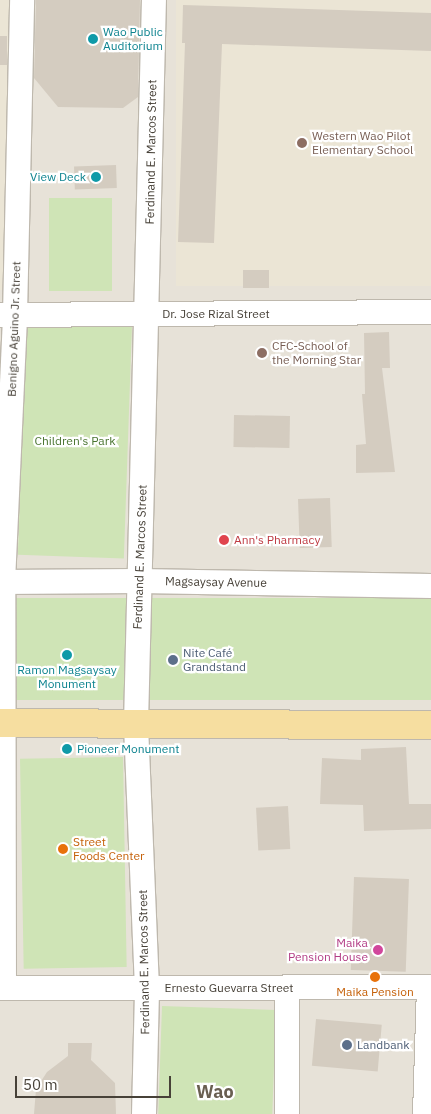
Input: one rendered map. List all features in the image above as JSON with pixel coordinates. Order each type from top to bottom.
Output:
[{"type":"main road","points":[[2,723],[431,725]]},
{"type":"street","name":"Benigno Aguino Jr. Street","points":[[2,988],[2,582],[8,315],[22,0]]},
{"type":"street","name":"Ferdinand E. Marcos Street","points":[[144,1114],[147,988],[136,724],[154,0]]},
{"type":"street","name":"Dr. Jose Rizal Street","points":[[8,315],[431,312]]},
{"type":"street","name":"Magsaysay Avenue","points":[[2,582],[139,580],[431,586]]},
{"type":"street","name":"Ernesto Guevarra Street","points":[[2,988],[287,989],[430,986]]},
{"type":"street","points":[[425,1114],[430,986]]},
{"type":"street","points":[[287,989],[287,1114]]},
{"type":"shaded area","points":[[0,0],[431,0],[431,1114],[0,1114]]},
{"type":"shaded area","points":[[0,0],[13,0],[9,290],[0,290]]},
{"type":"shaded area","name":"Western Wao Pilot Elementary School","points":[[176,0],[431,0],[431,286],[176,286]]},
{"type":"green space","points":[[49,198],[112,198],[112,291],[49,291]]},
{"type":"green space","name":"Children's Park","points":[[26,323],[132,327],[124,559],[18,555]]},
{"type":"green space","points":[[0,598],[431,598],[431,700],[0,700]]},
{"type":"green space","points":[[123,757],[127,967],[24,969],[20,759]]},
{"type":"green space","points":[[162,1006],[276,1010],[272,1114],[158,1114]]},
{"type":"building","name":"Wao Public Auditorium","points":[[36,0],[140,0],[138,97],[123,108],[58,107],[34,78]]},
{"type":"building","points":[[183,5],[431,13],[431,51],[222,44],[214,243],[178,242],[185,43],[182,43]]},
{"type":"building","points":[[0,36],[7,36],[7,65],[0,65]]},
{"type":"building","name":"View Deck","points":[[116,165],[117,188],[75,189],[74,166]]},
{"type":"building","points":[[243,270],[269,270],[269,288],[243,288]]},
{"type":"building","points":[[389,332],[390,368],[382,368],[395,472],[356,473],[356,445],[366,444],[362,394],[365,394],[364,333]]},
{"type":"building","points":[[234,415],[290,416],[289,448],[233,447]]},
{"type":"building","points":[[330,498],[332,547],[300,548],[298,499]]},
{"type":"building","points":[[406,747],[409,804],[431,804],[431,829],[364,831],[363,805],[320,804],[322,758],[361,760],[361,749]]},
{"type":"building","points":[[288,806],[290,849],[258,851],[256,808]]},
{"type":"building","points":[[354,877],[409,879],[406,972],[351,970]]},
{"type":"building","name":"Landbank","points":[[316,1019],[382,1025],[378,1072],[312,1066]]},
{"type":"building","points":[[68,1043],[92,1043],[91,1060],[115,1083],[116,1114],[34,1114],[36,1089],[47,1072],[68,1056]]},
{"type":"place","name":"Wao Public Auditorium","points":[[93,39]]},
{"type":"place","name":"Western Wao Pilot Elementary School","points":[[302,143]]},
{"type":"place","name":"View Deck","points":[[96,177]]},
{"type":"place","name":"CFC-School of the Morning Star","points":[[262,353]]},
{"type":"place","name":"Ann's Pharmacy","points":[[224,540]]},
{"type":"place","name":"Ramon Magsaysay Monument","points":[[67,655]]},
{"type":"place","name":"Nite Café Grandstand","points":[[173,660]]},
{"type":"place","name":"Pioneer Monument","points":[[67,749]]},
{"type":"place","name":"Street Foods Center","points":[[63,849]]},
{"type":"place","name":"Maika Pension House","points":[[378,950]]},
{"type":"place","name":"Maika Pension","points":[[375,977]]},
{"type":"place","name":"Landbank","points":[[347,1045]]},
{"type":"district","name":"Wao","points":[[215,1092]]}]
